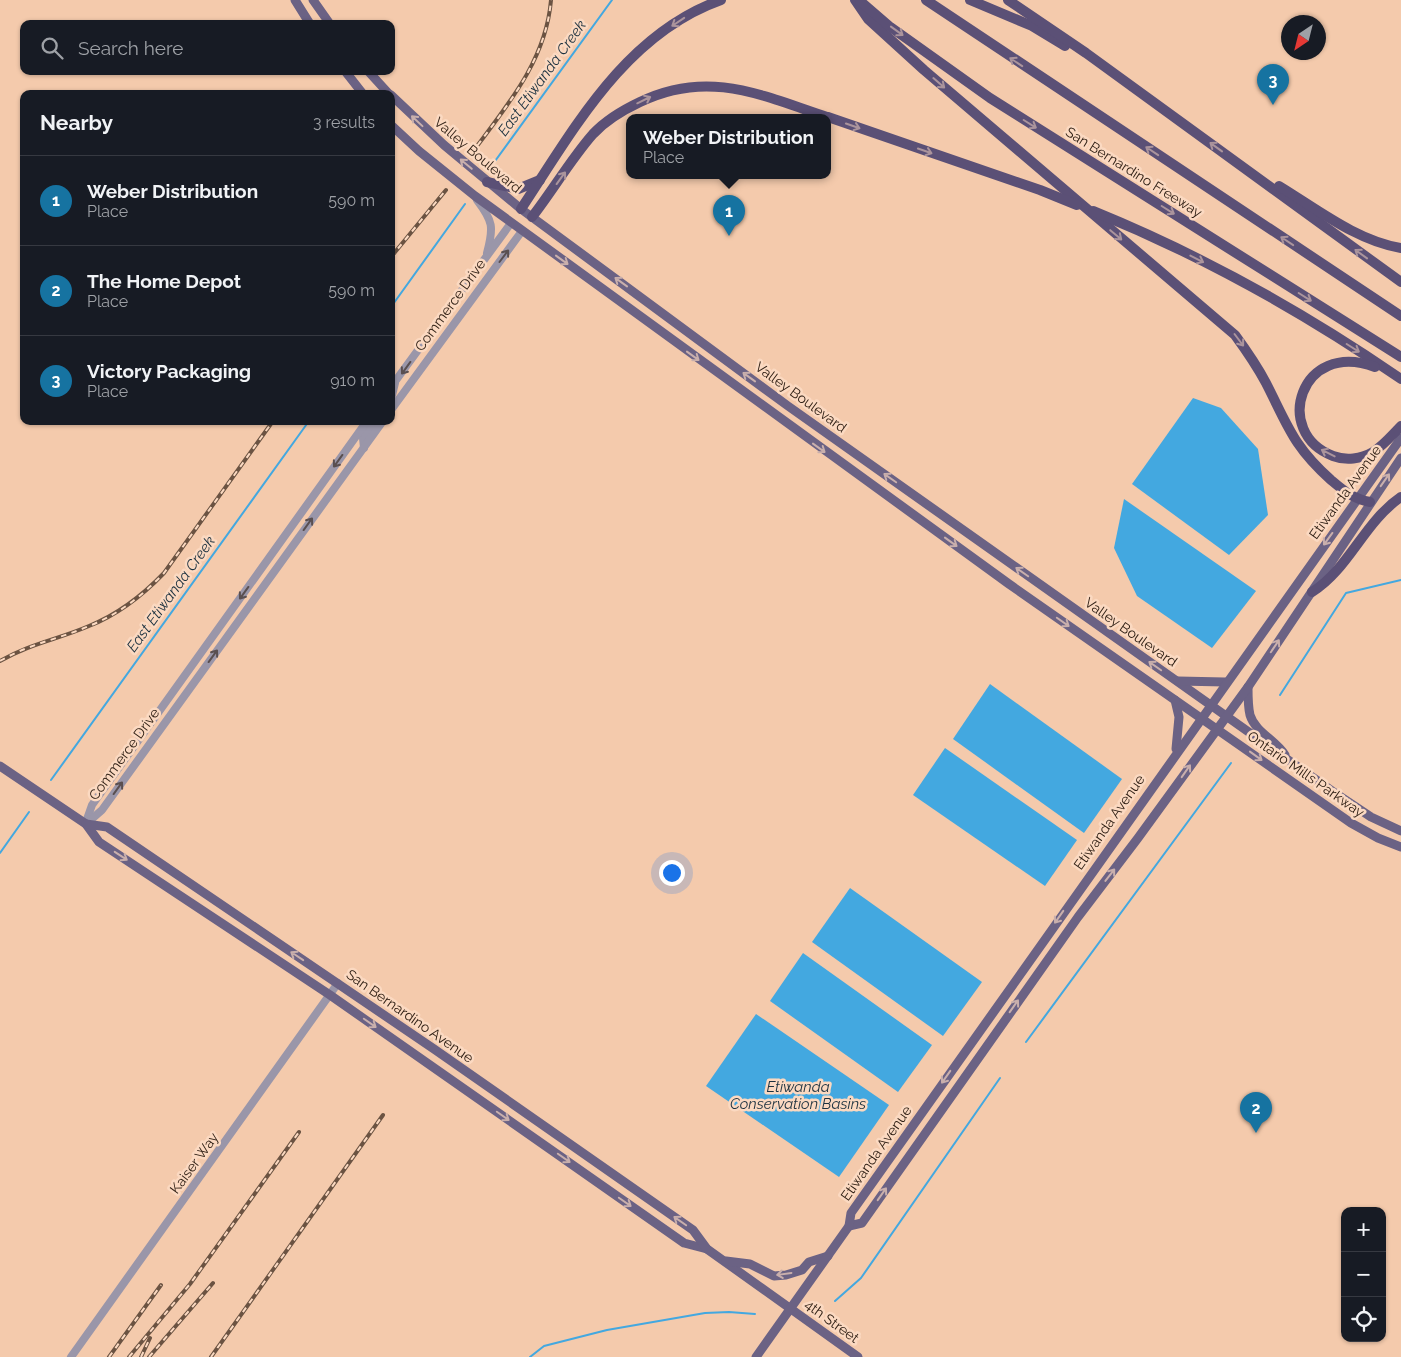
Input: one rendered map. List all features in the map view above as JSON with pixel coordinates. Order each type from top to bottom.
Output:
[{"type":"highway","points":[[521,209],[600,93],[622,66],[651,41],[678,22],[721,0]]},
{"type":"highway","points":[[855,0],[868,19],[924,70],[1235,335],[1266,384],[1278,412],[1302,452],[1333,482],[1356,500],[1370,502]]},
{"type":"highway","name":"San Bernardino Freeway","points":[[859,0],[889,26],[990,98],[1401,357]]},
{"type":"highway","name":"San Bernardino Freeway","points":[[926,0],[1401,316]]},
{"type":"highway","points":[[970,0],[1032,26],[1088,62],[1114,73]]},
{"type":"highway","points":[[1008,0],[1114,73],[1401,282]]},
{"type":"highway","points":[[532,217],[593,134],[623,110],[654,95],[699,85],[724,86],[747,90],[819,114]]},
{"type":"highway","points":[[831,118],[1040,190],[1121,223],[1263,294],[1401,380]]},
{"type":"highway","points":[[1256,176],[1273,182],[1357,232],[1385,245],[1401,248]]},
{"type":"highway","points":[[488,182],[508,192],[541,179]]},
{"type":"highway","points":[[1401,380],[1364,363],[1351,361],[1327,366],[1314,375],[1306,386],[1300,411],[1303,426],[1314,444],[1326,453],[1345,459],[1358,458],[1374,451],[1401,426]]},
{"type":"highway","points":[[1312,592],[1326,583],[1370,526],[1401,497]]},
{"type":"main road","points":[[294,0],[307,20]]},
{"type":"main road","points":[[313,0],[327,20]]},
{"type":"main road","points":[[348,75],[360,90]]},
{"type":"main road","name":"Valley Boulevard","points":[[372,75],[385,90]]},
{"type":"main road","name":"Valley Boulevard","points":[[395,100],[488,182]]},
{"type":"main road","points":[[395,129],[432,163],[475,196],[492,214],[511,223],[779,419],[1200,717]]},
{"type":"main road","name":"Valley Boulevard","points":[[508,192],[521,209],[788,406],[1209,704]]},
{"type":"main road","name":"Commerce Drive","points":[[511,223],[521,209]]},
{"type":"main road","name":"Commerce Drive","points":[[522,231],[532,217]]},
{"type":"main road","name":"Etiwanda Avenue","points":[[756,1357],[849,1226],[851,1213],[1209,704],[1401,438]]},
{"type":"main road","name":"Etiwanda Avenue","points":[[849,1226],[862,1223],[1078,916],[1143,832],[1216,728],[1248,687],[1401,458]]},
{"type":"main road","points":[[1177,681],[1225,682]]},
{"type":"main road","points":[[1248,687],[1251,717],[1264,734],[1279,745],[1288,759]]},
{"type":"main road","points":[[1175,700],[1178,717],[1175,752]]},
{"type":"main road","name":"Ontario Mills Parkway","points":[[1209,704],[1354,807],[1371,818],[1401,831]]},
{"type":"main road","name":"Ontario Mills Parkway","points":[[1200,717],[1361,829],[1401,847]]},
{"type":"main road","name":"San Bernardino Avenue","points":[[0,766],[86,824],[100,842],[330,995],[684,1243],[707,1249]]},
{"type":"main road","points":[[1298,787],[1309,788],[1344,811],[1354,807]]},
{"type":"main road","name":"San Bernardino Avenue","points":[[86,824],[106,828],[338,983],[693,1230],[707,1249],[791,1308]]},
{"type":"main road","points":[[722,1260],[750,1264],[761,1271],[780,1276],[802,1270],[810,1262],[828,1256]]},
{"type":"main road","name":"4th Street","points":[[791,1308],[858,1357]]},
{"type":"street","points":[[486,257],[492,234],[492,214]]},
{"type":"street","name":"Commerce Drive","points":[[395,383],[511,223]]},
{"type":"street","name":"Commerce Drive","points":[[395,405],[522,231]]},
{"type":"street","name":"Commerce Drive","points":[[86,824],[92,805],[364,425]]},
{"type":"street","points":[[364,448],[363,438],[373,425]]},
{"type":"street","name":"Commerce Drive","points":[[86,824],[102,810],[380,425]]},
{"type":"street","name":"Kaiser Way","points":[[71,1357],[338,983]]},
{"type":"water","points":[[1193,398],[1221,408],[1258,449],[1268,515],[1229,555],[1132,484]]},
{"type":"water","points":[[1124,499],[1256,591],[1212,648],[1137,596],[1114,548]]},
{"type":"water","points":[[990,684],[1122,779],[1084,833],[953,739]]},
{"type":"water","points":[[945,748],[1077,840],[1045,886],[913,795]]},
{"type":"water","points":[[850,888],[982,982],[943,1036],[812,942]]},
{"type":"water","name":"Etiwanda Conservation Basins","points":[[803,953],[932,1045],[898,1092],[770,1001]]},
{"type":"water","name":"Etiwanda Conservation Basins","points":[[756,1014],[889,1105],[839,1177],[706,1086]]},
{"type":"waterway","name":"East Etiwanda Creek","points":[[490,168],[612,0]]},
{"type":"waterway","name":"East Etiwanda Creek","points":[[395,301],[465,204]]},
{"type":"waterway","name":"East Etiwanda Creek","points":[[51,780],[306,425]]},
{"type":"waterway","points":[[1280,695],[1346,593],[1401,580]]},
{"type":"waterway","points":[[1026,1042],[1231,763]]},
{"type":"waterway","name":"East Etiwanda Creek","points":[[0,853],[29,812]]},
{"type":"waterway","points":[[835,1301],[861,1278],[1000,1078]]},
{"type":"waterway","points":[[530,1357],[544,1346],[607,1330],[705,1313],[755,1314]]},
{"type":"railway","points":[[471,154],[498,119],[533,63],[548,22],[551,0]]},
{"type":"railway","points":[[395,252],[446,190]]},
{"type":"railway","points":[[0,661],[22,650],[78,631],[130,604],[164,573],[270,425]]},
{"type":"railway","points":[[211,1357],[383,1115]]},
{"type":"railway","points":[[129,1357],[190,1284],[299,1132]]},
{"type":"railway","points":[[149,1357],[213,1283]]},
{"type":"railway","points":[[109,1357],[161,1285]]},
{"type":"railway","points":[[141,1357],[150,1338]]},
{"type":"place","name":"Victory Packaging","points":[[1273,105]]},
{"type":"place","name":"Weber Distribution","points":[[729,236]]},
{"type":"place","name":"The Home Depot","points":[[1256,1133]]}]
